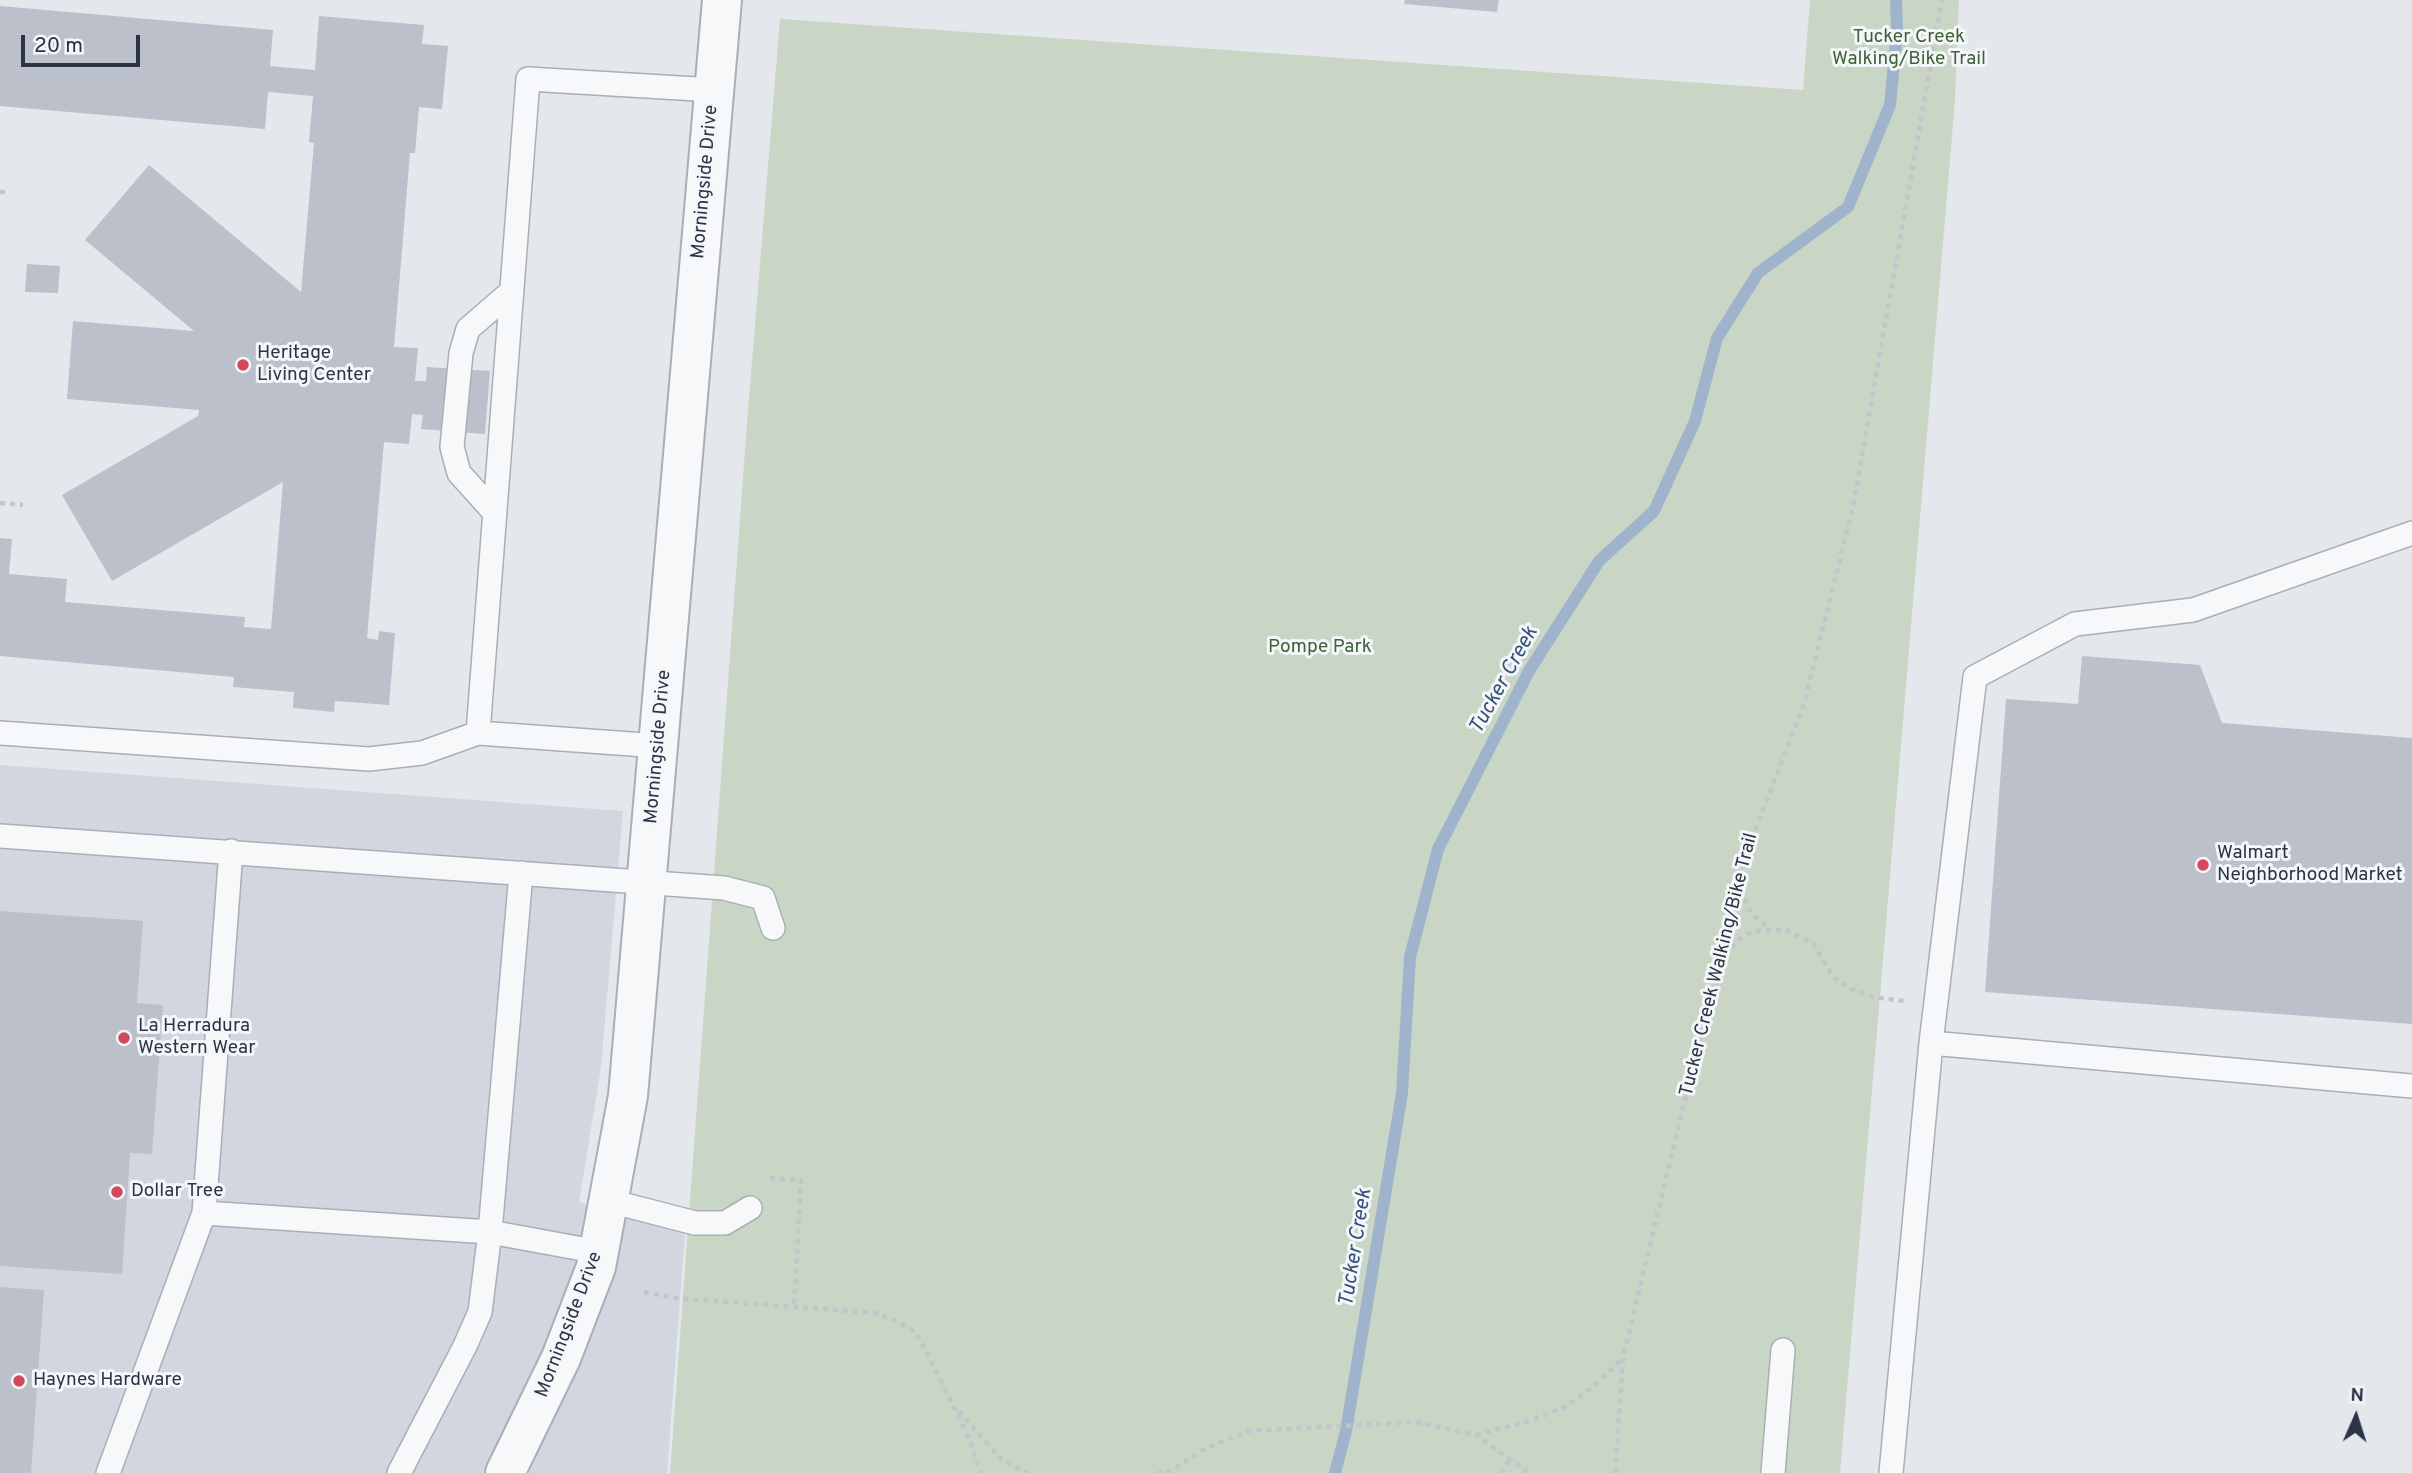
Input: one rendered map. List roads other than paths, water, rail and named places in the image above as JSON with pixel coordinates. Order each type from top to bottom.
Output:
[{"type":"street","name":"Morningside Drive","points":[[505,1473],[561,1358],[596,1267],[628,1096],[722,0]]},
{"type":"lane","points":[[478,733],[528,79],[714,90]]},
{"type":"lane","points":[[495,513],[459,473],[453,436],[461,353],[468,329],[512,291]]},
{"type":"lane","points":[[1891,1473],[1931,1043],[1975,677],[2075,624],[2193,610],[2412,533]]},
{"type":"lane","points":[[0,733],[369,759],[422,753],[478,733],[659,746]]},
{"type":"lane","points":[[0,836],[724,888],[763,898],[774,928]]},
{"type":"lane","points":[[108,1473],[204,1213],[232,851]]},
{"type":"lane","points":[[398,1473],[466,1346],[480,1312],[490,1232],[521,873]]},
{"type":"lane","points":[[1931,1043],[2412,1082]]},
{"type":"lane","points":[[610,1202],[695,1223],[725,1223],[750,1208]]},
{"type":"lane","points":[[204,1213],[490,1232],[599,1252]]},
{"type":"lane","points":[[1773,1473],[1783,1350]]},
{"type":"waterway","name":"Tucker Creek","points":[[1335,1473],[1346,1431],[1402,1093],[1410,957],[1438,849],[1529,671],[1599,561],[1654,511],[1695,421],[1717,338],[1758,273],[1848,207],[1890,105],[1897,30],[1896,0]]},
{"type":"place","name":"Heritage Living Center","points":[[243,365]]},
{"type":"place","name":"Walmart Neighborhood Market","points":[[2203,865]]},
{"type":"place","name":"La Herradura Western Wear","points":[[124,1038]]},
{"type":"place","name":"Dollar Tree","points":[[117,1192]]},
{"type":"place","name":"Haynes Hardware","points":[[19,1381]]},
{"type":"park label","name":"Tucker Creek Walking/Bike Trail","points":[[1909,49]]},
{"type":"park label","name":"Pompe Park","points":[[1320,648]]}]
